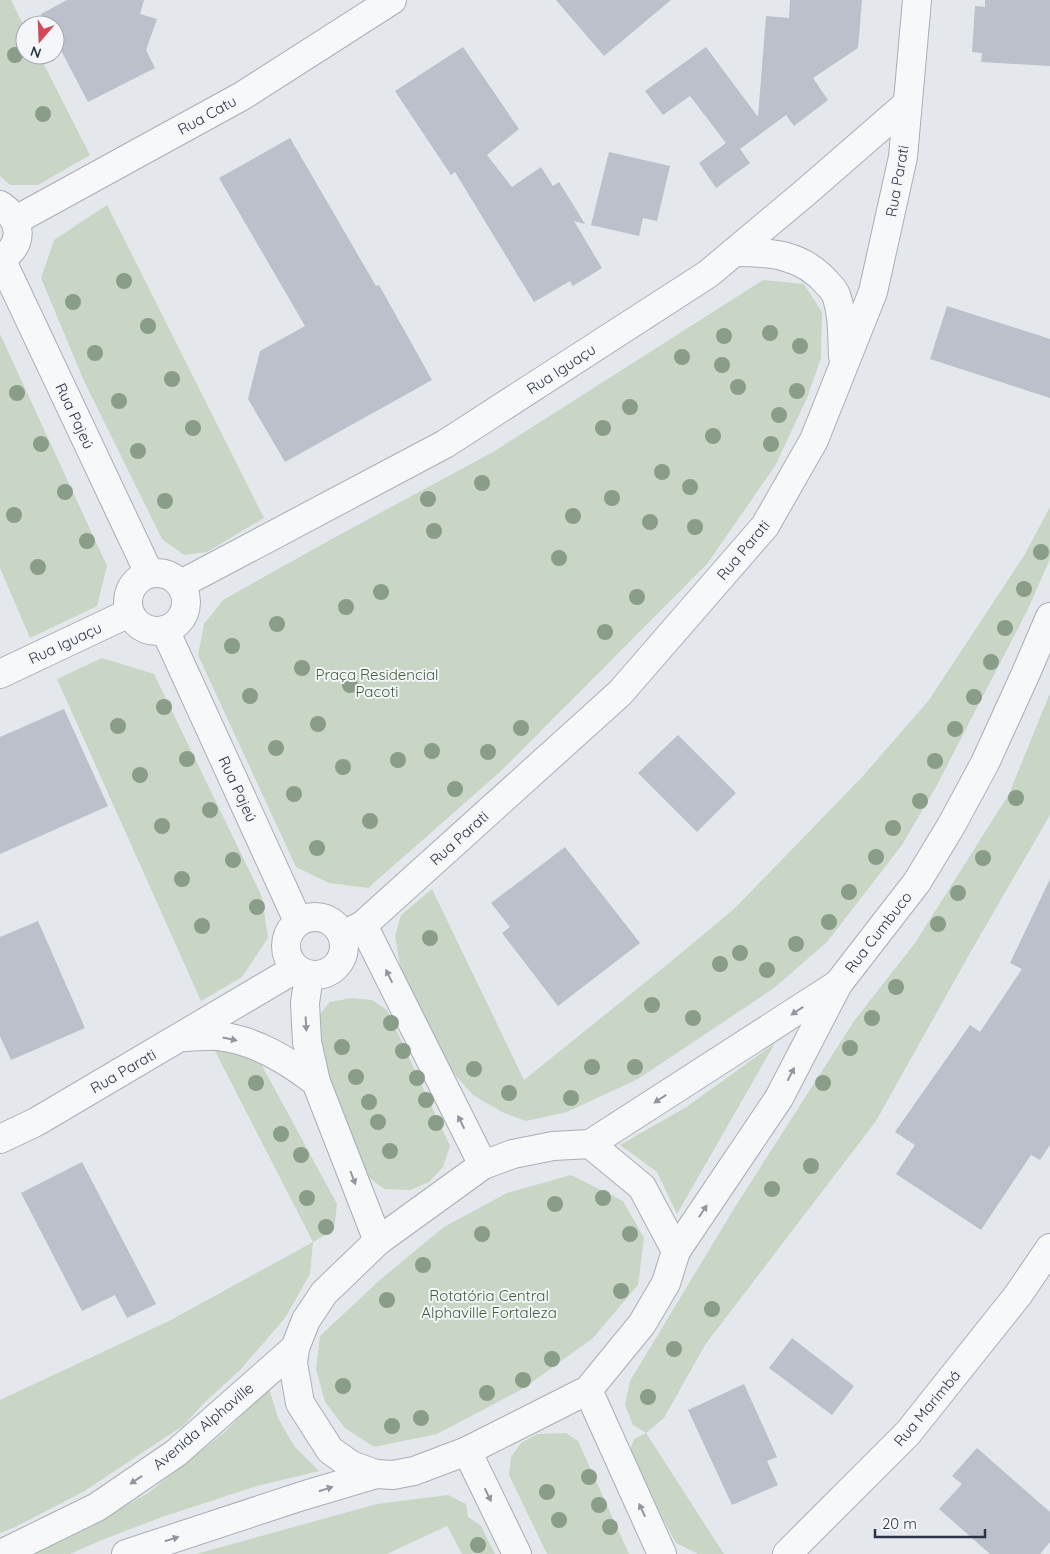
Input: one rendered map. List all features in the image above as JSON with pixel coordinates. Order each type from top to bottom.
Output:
[{"type":"street","name":"Rua Catu","points":[[8,213],[242,96],[392,0]]},
{"type":"street","name":"Rua Parati","points":[[353,930],[620,693],[765,526],[814,440],[873,292],[903,157],[917,0]]},
{"type":"street","name":"Rua Iguaçu","points":[[182,584],[444,444],[708,274],[907,104]]},
{"type":"street","points":[[1,259],[10,252],[19,232],[8,213]]},
{"type":"street","points":[[734,252],[768,252],[794,258],[819,274],[835,293],[842,317],[843,366]]},
{"type":"street","name":"Rua Pajeú","points":[[1,259],[149,572]]},
{"type":"street","points":[[149,572],[162,572],[173,576],[182,584],[187,598],[186,612],[178,624],[165,630],[151,631],[137,624],[129,613],[127,596],[135,581],[149,572]]},
{"type":"street","name":"Rua Iguaçu","points":[[0,674],[129,613]]},
{"type":"street","name":"Rua Cumbuco","points":[[590,1144],[838,984],[917,882],[951,826],[984,762],[1050,617]]},
{"type":"street","name":"Rua Pajeú","points":[[165,630],[298,921]]},
{"type":"street","points":[[378,1241],[316,1082],[307,1042],[302,972],[285,953],[286,935],[298,921],[310,916],[324,917],[335,924],[353,930],[483,1166]]},
{"type":"street","points":[[302,972],[325,974],[338,965],[353,930]]},
{"type":"street","name":"Rua Parati","points":[[0,1140],[36,1122],[182,1037],[302,972]]},
{"type":"street","points":[[676,1251],[642,1187],[590,1144],[553,1146],[513,1154],[483,1166],[378,1241],[324,1293],[306,1320],[295,1348],[293,1363],[300,1403],[330,1450],[351,1465],[376,1474],[393,1475],[414,1471],[467,1451],[588,1390],[642,1324],[666,1283],[676,1251],[779,1098],[838,984]]},
{"type":"street","points":[[182,1037],[218,1036],[246,1042],[269,1051],[292,1064],[316,1082]]},
{"type":"street","name":"Rua Marimbá","points":[[787,1554],[908,1433],[1018,1295],[1050,1248]]},
{"type":"street","name":"Avenida Alphaville","points":[[1,1554],[96,1507],[176,1453],[295,1348]]},
{"type":"street","points":[[588,1390],[662,1554]]},
{"type":"street","points":[[467,1451],[517,1554]]},
{"type":"street","points":[[126,1554],[302,1496],[376,1474]]},
{"type":"green space","points":[[0,0],[11,0],[18,15],[15,15],[15,65],[44,65],[90,155],[38,185],[10,185],[0,176]]},
{"type":"green space","points":[[107,205],[264,518],[207,552],[184,555],[162,539],[84,381],[41,278],[54,240]]},
{"type":"green space","name":"Praça Residencial Pacoti","points":[[763,280],[804,284],[822,312],[821,358],[807,398],[775,466],[707,564],[500,772],[368,888],[329,883],[296,867],[198,655],[204,624],[223,600],[493,452]]},
{"type":"green space","points":[[0,334],[107,566],[97,606],[30,638],[0,568]]},
{"type":"green space","points":[[1050,507],[1050,559],[1028,609],[937,785],[902,845],[827,942],[774,988],[638,1079],[567,1112],[526,1121],[502,1112],[473,1095],[440,1058],[400,966],[395,936],[401,915],[432,889],[524,1080],[735,908],[863,776],[929,700],[1025,554]]},
{"type":"green space","points":[[102,658],[154,674],[262,897],[268,938],[242,977],[201,1001],[57,679]]},
{"type":"green space","points":[[1050,693],[1050,815],[876,1121],[705,1345],[664,1418],[646,1433],[633,1425],[625,1405],[630,1381],[735,1207],[854,1021],[915,943],[1009,794]]},
{"type":"green space","points":[[352,998],[372,1000],[387,1010],[450,1146],[443,1167],[429,1182],[410,1190],[384,1189],[366,1175],[309,1042],[314,1021],[330,1002]]},
{"type":"green space","points":[[775,1043],[677,1214],[657,1172],[620,1145],[688,1106]]},
{"type":"green space","points":[[234,1047],[259,1060],[337,1204],[334,1230],[313,1242],[215,1051]]},
{"type":"green space","name":"Rotatória Central Alphaville Fortaleza","points":[[571,1175],[623,1201],[644,1238],[638,1285],[593,1338],[524,1388],[437,1434],[374,1447],[345,1428],[325,1402],[316,1369],[320,1336],[381,1279],[444,1227],[507,1193]]},
{"type":"green space","points":[[313,1242],[310,1274],[285,1318],[241,1369],[203,1404],[184,1425],[83,1492],[0,1533],[0,1400],[169,1321]]},
{"type":"green space","points":[[269,1388],[278,1418],[294,1446],[319,1471],[257,1486],[162,1517],[70,1554],[30,1554],[90,1526],[148,1493],[225,1432]]},
{"type":"green space","points":[[566,1433],[578,1441],[629,1554],[547,1554],[509,1475],[511,1457],[521,1443],[537,1434]]},
{"type":"green space","points":[[646,1433],[724,1554],[698,1554],[676,1543],[636,1470],[629,1453],[634,1439]]},
{"type":"green space","points":[[448,1495],[466,1504],[468,1517],[481,1526],[495,1554],[462,1554],[447,1526],[387,1554],[196,1554],[377,1504]]},
{"type":"building","points":[[67,0],[144,0],[140,14],[157,19],[146,50],[155,68],[88,102],[65,58],[65,15],[41,14]]},
{"type":"building","points":[[556,0],[671,0],[604,56]]},
{"type":"building","points":[[790,0],[862,0],[858,48],[813,78],[828,100],[794,126],[786,115],[740,149],[750,163],[716,188],[699,163],[726,143],[690,96],[663,115],[645,91],[706,47],[758,117],[766,16],[789,18]]},
{"type":"building","points":[[985,0],[1050,0],[1050,66],[981,62],[982,53],[972,52],[975,6],[985,7]]},
{"type":"building","points":[[463,47],[519,129],[487,155],[512,187],[541,167],[553,186],[559,182],[585,224],[574,221],[602,268],[573,286],[570,281],[534,302],[455,172],[451,175],[395,91]]},
{"type":"building","points":[[290,138],[376,286],[379,285],[432,380],[285,462],[248,399],[260,351],[305,326],[219,178]]},
{"type":"building","points":[[609,152],[670,166],[657,221],[643,218],[639,236],[591,225]]},
{"type":"building","points":[[947,306],[1050,339],[1050,398],[930,359]]},
{"type":"building","points":[[64,709],[108,806],[0,854],[0,737]]},
{"type":"building","points":[[678,735],[736,793],[697,832],[638,773]]},
{"type":"building","points":[[565,847],[640,943],[558,1006],[502,933],[510,927],[491,903]]},
{"type":"building","points":[[1050,879],[1050,1145],[1040,1160],[1031,1155],[981,1230],[896,1174],[915,1145],[895,1132],[970,1025],[980,1032],[1022,969],[1010,963]]},
{"type":"building","points":[[38,921],[85,1028],[11,1060],[0,1036],[0,937]]},
{"type":"building","points":[[82,1162],[156,1304],[127,1318],[115,1295],[82,1311],[21,1193]]},
{"type":"building","points":[[792,1338],[854,1386],[832,1415],[769,1368]]},
{"type":"building","points":[[744,1384],[777,1457],[767,1461],[778,1485],[732,1505],[688,1410]]},
{"type":"building","points":[[977,1448],[1050,1512],[1050,1542],[1040,1554],[990,1554],[939,1509],[962,1484],[952,1476]]}]
